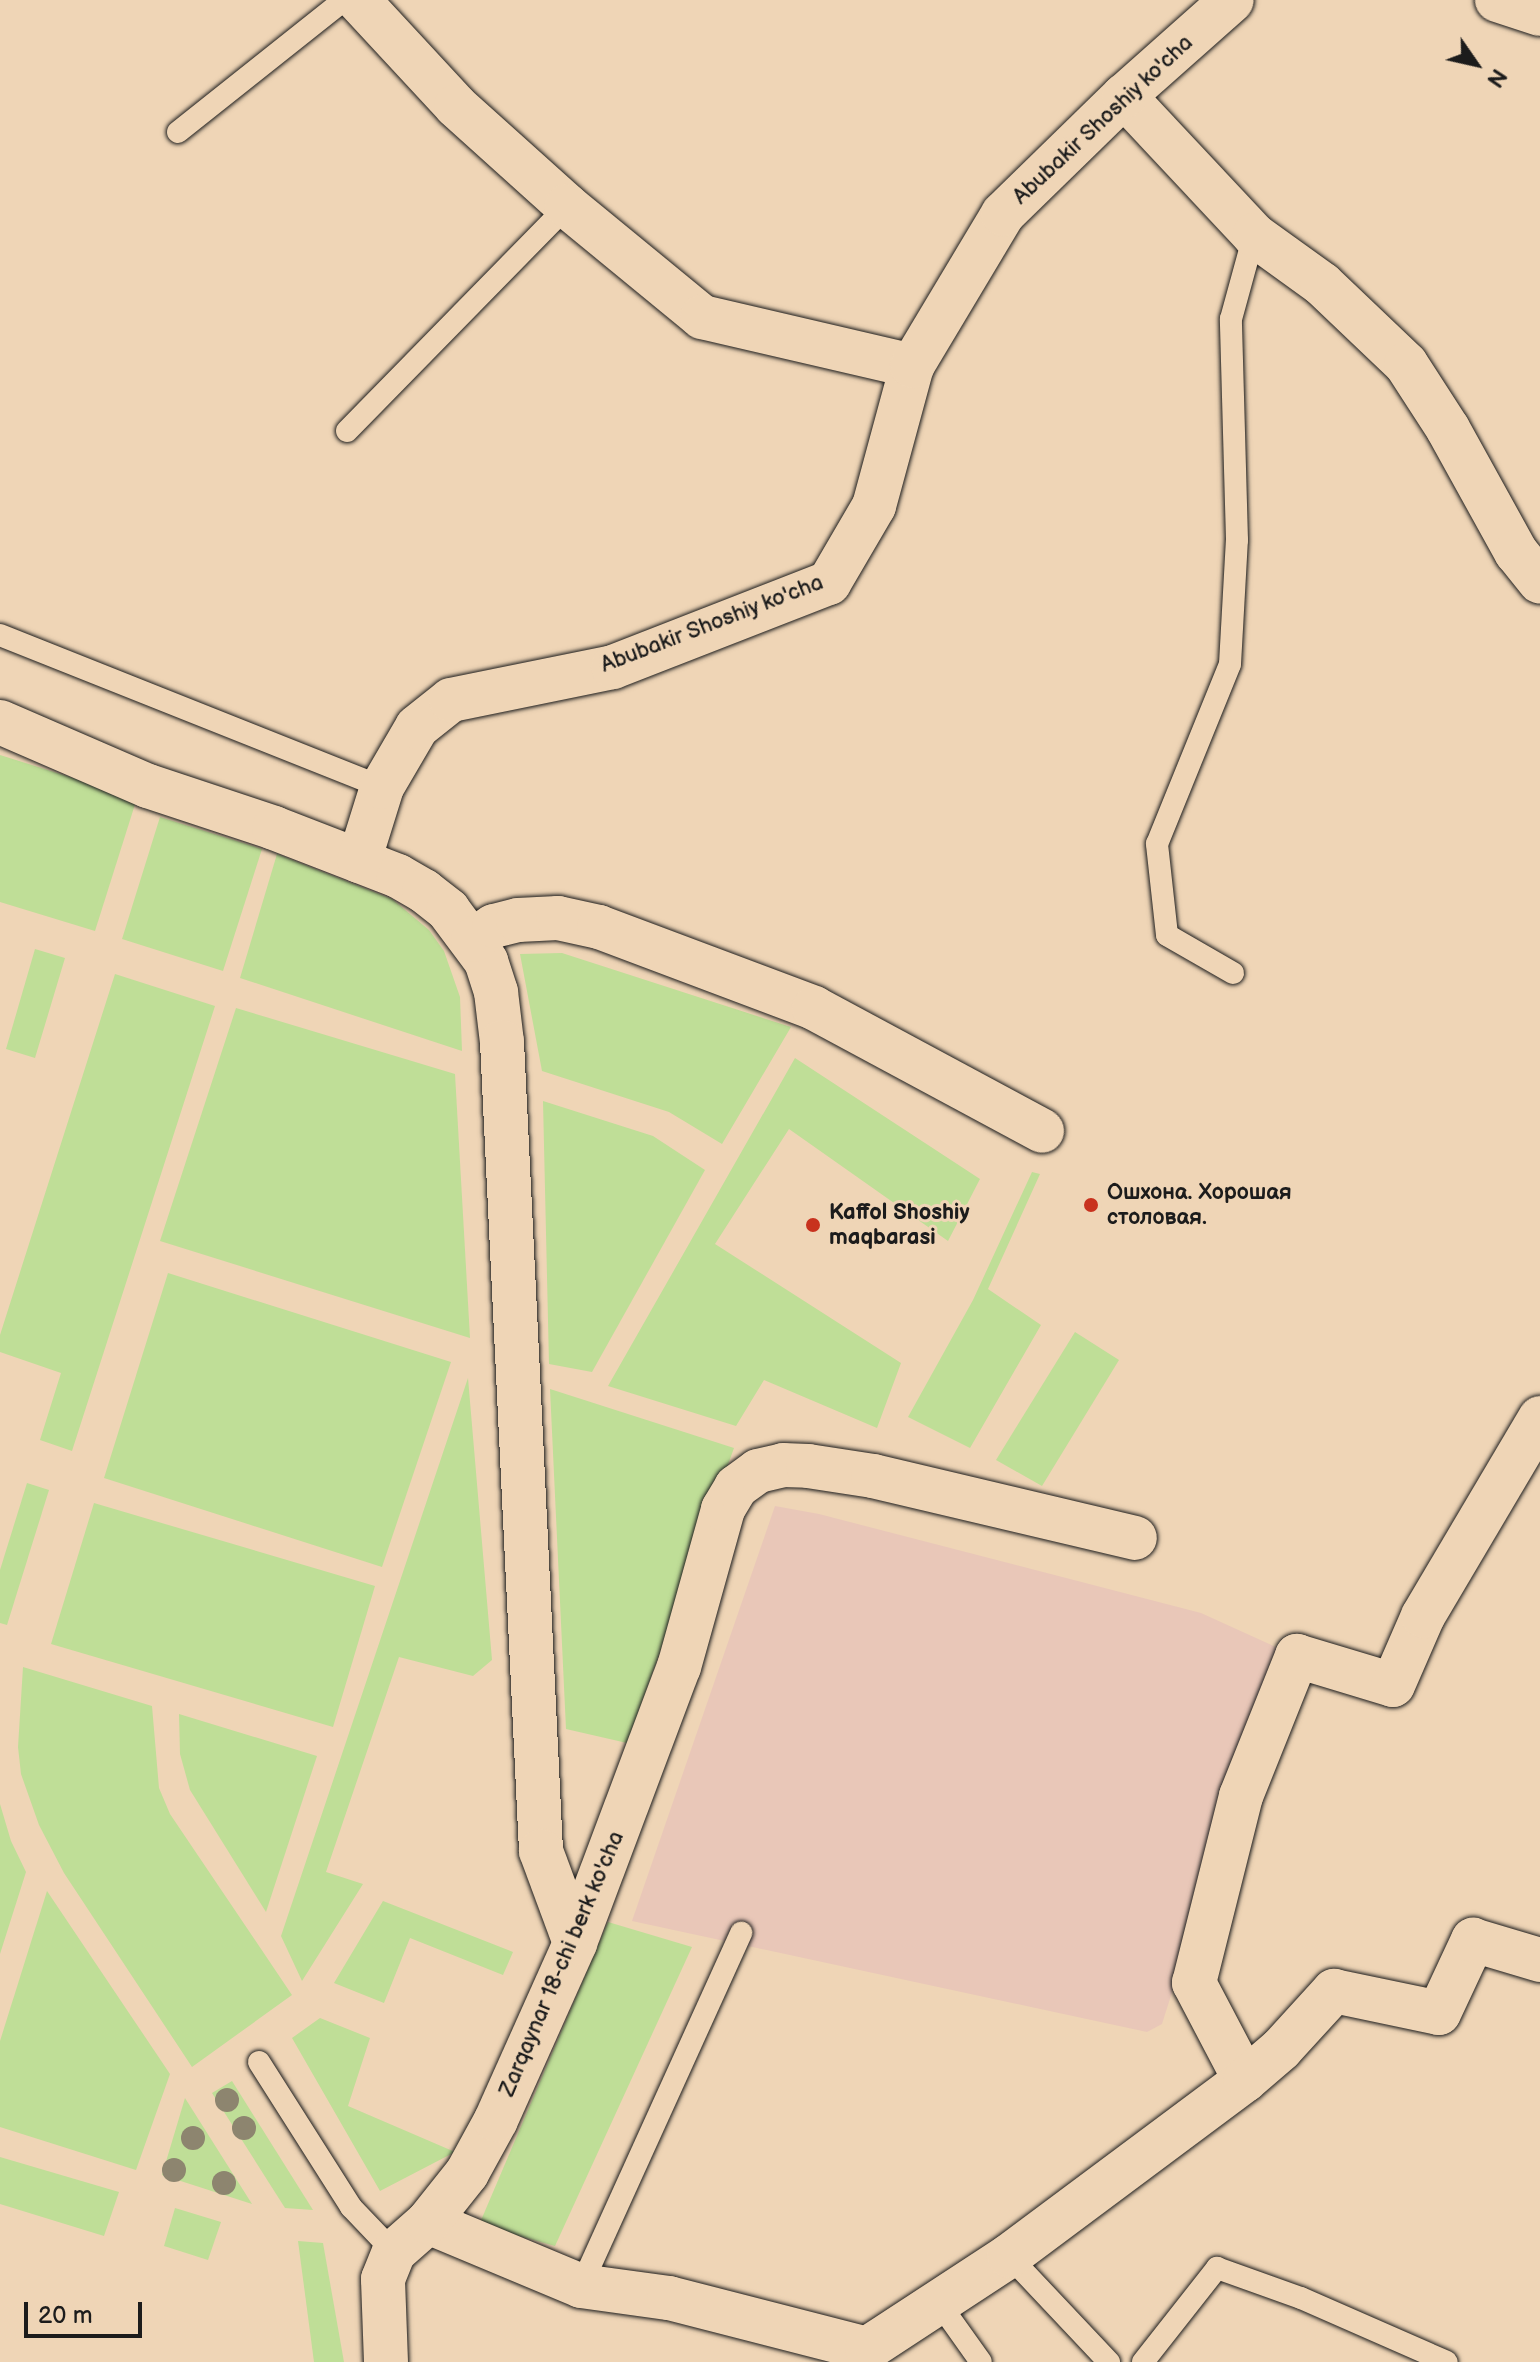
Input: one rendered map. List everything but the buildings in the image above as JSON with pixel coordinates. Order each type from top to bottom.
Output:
[{"type":"street","points":[[358,0],[456,106],[567,206],[702,317],[912,366]]},
{"type":"street","name":"Abubakir Shoshiy ko'cha","points":[[359,861],[382,787],[417,727],[451,700],[613,667],[829,583],[874,506],[912,366],[1003,214],[1124,96],[1232,0]]},
{"type":"street","points":[[1497,0],[1540,14]]},
{"type":"street","points":[[1124,96],[1254,235],[1322,284],[1406,364],[1448,429],[1516,552],[1540,582]]},
{"type":"street","points":[[0,722],[148,786],[359,861],[424,891],[473,940],[492,976],[502,1042],[541,1851],[575,1943]]},
{"type":"street","points":[[473,940],[494,926],[528,919],[558,918],[599,927],[814,1008],[1042,1131]]},
{"type":"street","points":[[1245,2080],[1194,1983],[1241,1796],[1297,1656],[1393,1685],[1423,1616],[1525,1474],[1540,1418]]},
{"type":"street","name":"Zarqaynar 18-chi berk ko'cha","points":[[394,2252],[428,2222],[467,2173],[496,2120],[575,1943],[679,1667],[723,1509],[736,1487],[758,1471],[783,1465],[873,1476],[1135,1538]]},
{"type":"street","points":[[428,2222],[581,2286],[669,2298],[867,2355],[1009,2256],[1245,2080],[1281,2049],[1334,1991],[1439,2013],[1473,1940],[1540,1960]]},
{"type":"street","points":[[386,2362],[383,2279],[394,2252]]},
{"type":"lane","points":[[178,132],[344,0]]},
{"type":"lane","points":[[347,431],[567,206]]},
{"type":"lane","points":[[1233,973],[1167,935],[1157,844],[1230,664],[1237,540],[1231,319],[1254,235]]},
{"type":"lane","points":[[0,635],[382,787]]},
{"type":"lane","points":[[581,2286],[741,1933]]},
{"type":"lane","points":[[259,2062],[351,2207],[394,2252]]},
{"type":"lane","points":[[1009,2256],[1109,2362]]},
{"type":"lane","points":[[1143,2362],[1217,2268],[1301,2298],[1447,2362]]},
{"type":"lane","points":[[939,2303],[981,2362]]},
{"type":"shaded area","points":[[775,1506],[819,1514],[1201,1613],[1280,1649],[1162,2024],[1147,2032],[632,1921]]},
{"type":"green space","points":[[0,755],[137,798],[95,931],[0,902]]},
{"type":"green space","points":[[160,817],[262,849],[223,971],[122,939]]},
{"type":"green space","points":[[277,854],[392,899],[429,930],[444,951],[460,997],[462,1051],[240,978]]},
{"type":"green space","points":[[35,949],[65,958],[35,1058],[6,1049]]},
{"type":"green space","points":[[562,953],[791,1027],[722,1144],[669,1112],[542,1071],[520,954]]},
{"type":"green space","points":[[115,974],[215,1006],[72,1451],[40,1440],[61,1373],[0,1352],[0,1335]]},
{"type":"green space","points":[[236,1008],[455,1074],[470,1338],[160,1241]]},
{"type":"green space","points":[[795,1058],[980,1179],[948,1241],[789,1129],[715,1244],[901,1363],[877,1428],[764,1380],[736,1426],[608,1386]]},
{"type":"green space","points":[[543,1101],[653,1136],[705,1170],[592,1372],[549,1364]]},
{"type":"green space","points":[[1032,1172],[1040,1174],[988,1289],[1041,1325],[970,1448],[908,1417],[973,1300]]},
{"type":"green space","points":[[168,1273],[451,1362],[382,1567],[104,1478]]},
{"type":"green space","points":[[1075,1332],[1119,1360],[1042,1486],[996,1460]]},
{"type":"green space","points":[[468,1378],[492,1660],[473,1676],[399,1657],[326,1872],[363,1884],[302,1981],[281,1936]]},
{"type":"green space","points":[[550,1389],[734,1448],[627,1743],[566,1729]]},
{"type":"green space","points":[[27,1483],[49,1490],[7,1625],[0,1623],[0,1570]]},
{"type":"green space","points":[[94,1503],[375,1586],[333,1727],[51,1644]]},
{"type":"green space","points":[[23,1667],[152,1706],[159,1788],[170,1814],[292,1995],[192,2067],[64,1873],[39,1825],[21,1774],[18,1747]]},
{"type":"green space","points":[[179,1714],[317,1756],[266,1912],[190,1790],[180,1754]]},
{"type":"green space","points":[[0,1804],[11,1841],[26,1872],[0,1954]]},
{"type":"green space","points":[[47,1891],[170,2074],[136,2170],[0,2127],[0,2041]]},
{"type":"green space","points":[[383,1901],[513,1952],[503,1975],[410,1938],[384,2003],[334,1983]]},
{"type":"green space","points":[[608,1922],[692,1947],[555,2246],[479,2225]]},
{"type":"green space","points":[[320,2018],[370,2038],[348,2106],[455,2152],[380,2191],[292,2038]]},
{"type":"green space","points":[[232,2081],[313,2210],[285,2208],[212,2093]]},
{"type":"green space","points":[[185,2098],[252,2204],[162,2175]]},
{"type":"green space","points":[[0,2157],[119,2192],[104,2236],[0,2204]]},
{"type":"green space","points":[[175,2208],[221,2222],[208,2260],[164,2246]]},
{"type":"green space","points":[[298,2241],[323,2243],[344,2362],[314,2362]]},
{"type":"place","name":"Ошхона. Хорошая столовая.","points":[[1091,1205]]},
{"type":"place","name":"Kaffol Shoshiy maqbarasi","points":[[813,1225]]}]
